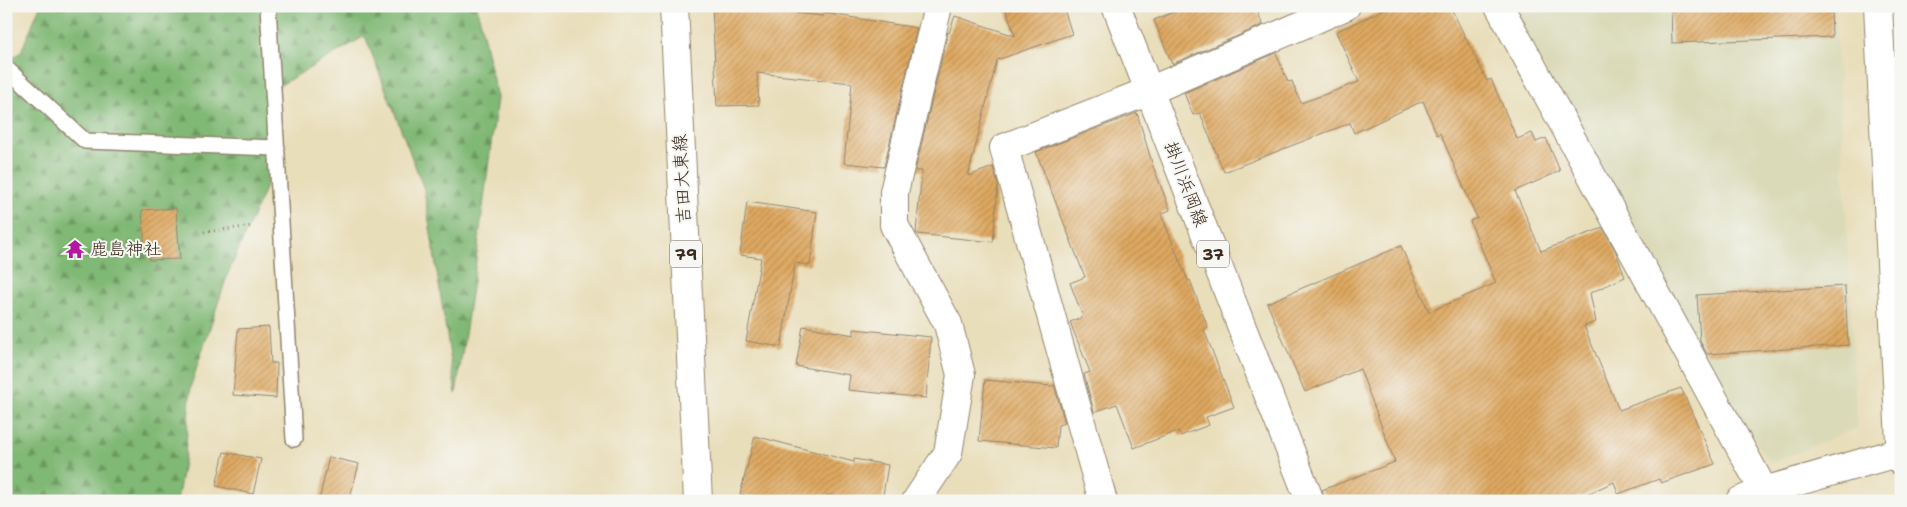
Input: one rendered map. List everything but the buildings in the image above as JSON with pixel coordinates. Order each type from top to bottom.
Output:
[{"type":"street","name":"吉田大東線","points":[[674,6],[698,501]]},
{"type":"street","points":[[916,501],[948,454],[961,375],[948,324],[894,225],[894,192],[938,6]]},
{"type":"street","name":"掛川浜岡線","points":[[1116,6],[1310,501]]},
{"type":"street","points":[[1103,501],[1004,148],[1149,91],[1346,6]]},
{"type":"street","points":[[1499,6],[1752,496],[1900,457],[1878,6]]},
{"type":"lane","points":[[268,6],[294,439]]},
{"type":"lane","points":[[6,68],[85,141],[277,148]]},
{"type":"path","points":[[204,232],[281,222]]},
{"type":"shaded area","points":[[1509,6],[1835,6],[1857,428],[1771,463],[1741,424]]},
{"type":"green space","points":[[40,6],[477,6],[497,98],[476,261],[456,394],[424,189],[365,36],[270,91],[267,184],[227,276],[191,385],[185,455],[177,501],[6,501],[6,62],[21,52]]},
{"type":"place","name":"鹿島神社","points":[[75,249]]}]
